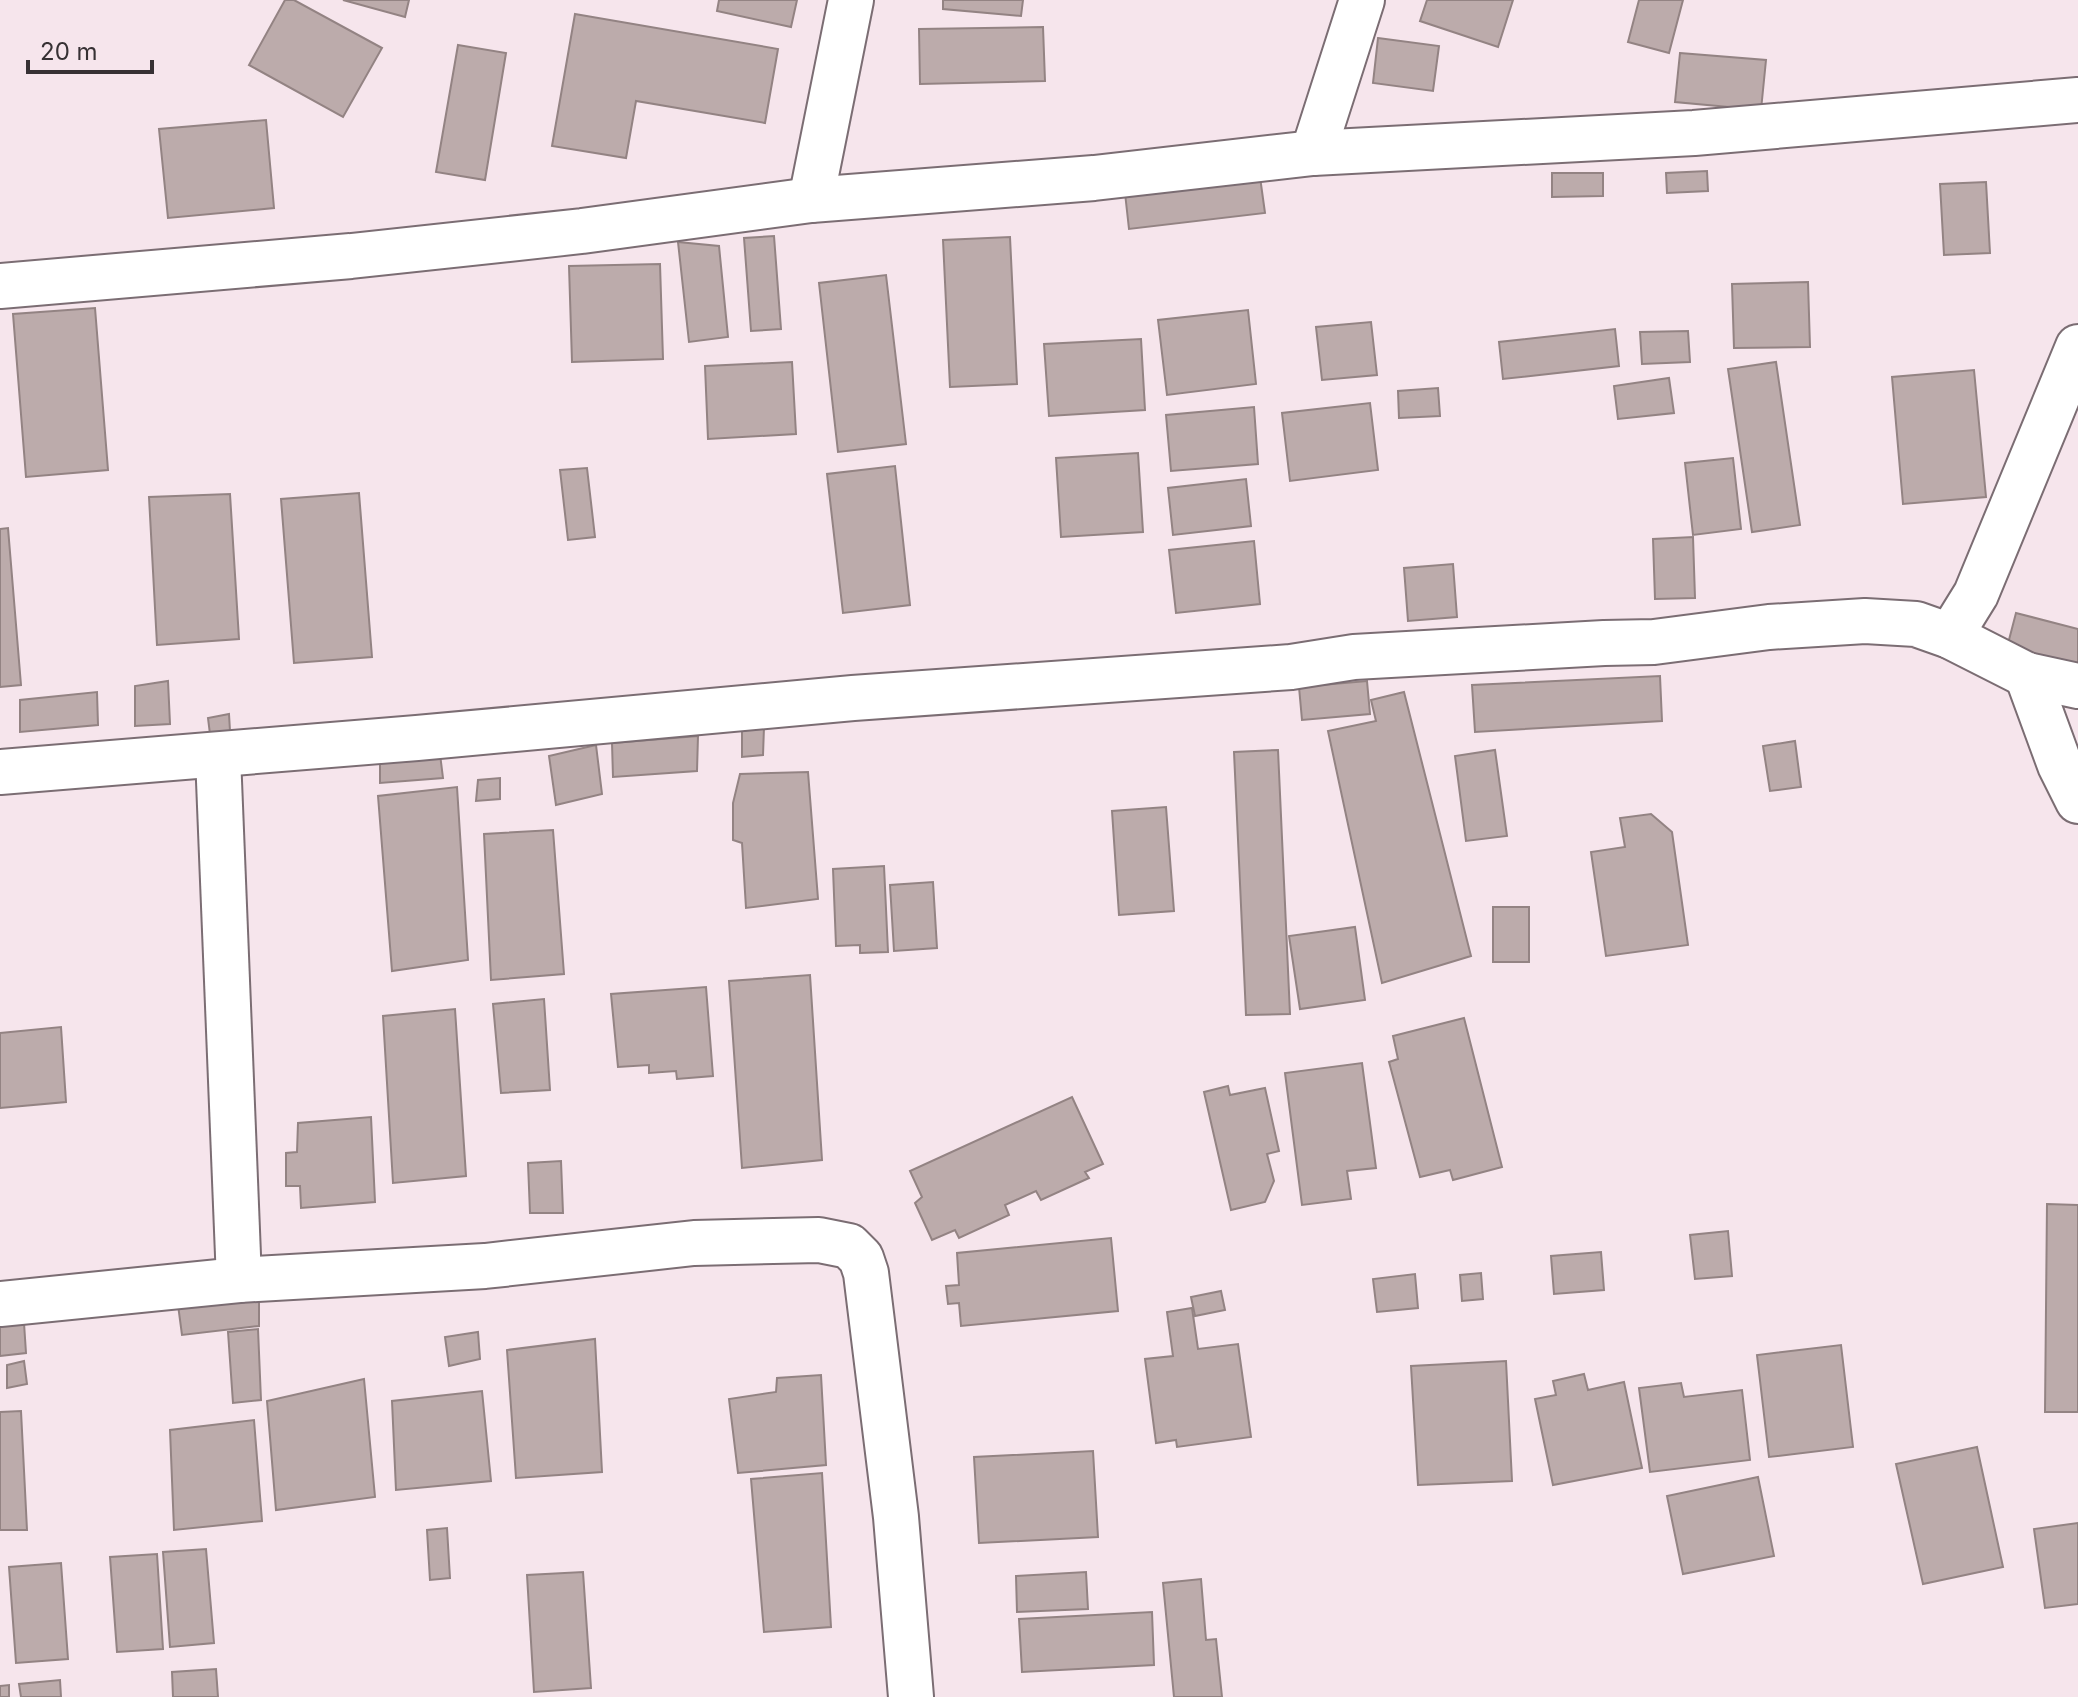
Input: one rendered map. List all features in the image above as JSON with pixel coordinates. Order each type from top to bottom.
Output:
[{"type":"street","points":[[811,200],[851,0]]},
{"type":"street","points":[[1313,153],[1362,0]]},
{"type":"street","points":[[0,286],[351,256],[582,231],[811,200],[1094,178],[1313,153],[1694,133],[2078,100]]},
{"type":"street","points":[[1950,636],[1976,594],[2078,347]]},
{"type":"street","points":[[0,772],[218,756],[853,698],[1291,667],[1354,657],[1654,642],[1769,627],[1865,621],[1916,624],[1950,636],[2027,675],[2078,686]]},
{"type":"street","points":[[2027,675],[2069,783]]},
{"type":"street","points":[[2069,783],[2078,702]]},
{"type":"street","points":[[218,756],[239,1280]]},
{"type":"street","points":[[0,1304],[239,1280],[485,1266],[694,1243],[819,1240],[849,1246],[861,1258],[866,1273],[896,1517],[901,1689]]},
{"type":"building","points":[[285,0],[294,0],[382,48],[343,117],[249,65]]},
{"type":"building","points":[[343,0],[409,0],[405,17]]},
{"type":"building","points":[[719,0],[797,0],[791,27],[717,11]]},
{"type":"building","points":[[943,0],[1023,0],[1021,16],[943,9]]},
{"type":"building","points":[[1427,0],[1513,0],[1498,47],[1420,21]]},
{"type":"building","points":[[1639,0],[1683,0],[1669,53],[1628,42]]},
{"type":"building","points":[[575,14],[778,49],[765,123],[636,101],[626,158],[552,146]]},
{"type":"building","points":[[1043,27],[1045,81],[920,84],[919,29]]},
{"type":"building","points":[[1378,38],[1439,46],[1433,91],[1373,83]]},
{"type":"building","points":[[458,45],[506,53],[485,180],[436,172]]},
{"type":"building","points":[[1680,53],[1766,60],[1761,110],[1675,102]]},
{"type":"building","points":[[266,120],[274,208],[168,218],[159,129]]},
{"type":"building","points":[[1707,171],[1708,191],[1667,193],[1666,173]]},
{"type":"building","points":[[1552,173],[1603,173],[1603,196],[1552,197]]},
{"type":"building","points":[[1260,177],[1265,213],[1129,229],[1125,193]]},
{"type":"building","points":[[1986,182],[1990,253],[1944,255],[1940,184]]},
{"type":"building","points":[[774,236],[781,329],[751,331],[744,238]]},
{"type":"building","points":[[1010,237],[1017,384],[950,387],[943,240]]},
{"type":"building","points":[[678,242],[719,246],[728,337],[689,342]]},
{"type":"building","points":[[660,264],[663,359],[572,362],[569,266]]},
{"type":"building","points":[[886,275],[906,444],[838,452],[819,283]]},
{"type":"building","points":[[1808,282],[1810,347],[1734,348],[1732,284]]},
{"type":"building","points":[[95,308],[108,470],[26,477],[13,314]]},
{"type":"building","points":[[1248,310],[1256,384],[1167,395],[1158,320]]},
{"type":"building","points":[[1371,322],[1377,375],[1322,380],[1316,327]]},
{"type":"building","points":[[1615,329],[1619,366],[1503,379],[1499,342]]},
{"type":"building","points":[[1688,331],[1690,362],[1642,364],[1640,332]]},
{"type":"building","points":[[1141,339],[1145,410],[1049,416],[1044,344]]},
{"type":"building","points":[[792,362],[796,434],[708,439],[705,366]]},
{"type":"building","points":[[1776,362],[1800,525],[1752,532],[1728,369]]},
{"type":"building","points":[[1974,370],[1986,497],[1903,504],[1892,377]]},
{"type":"building","points":[[1669,378],[1674,413],[1618,419],[1614,386]]},
{"type":"building","points":[[1438,388],[1440,416],[1399,418],[1398,391]]},
{"type":"building","points":[[1370,403],[1378,470],[1290,481],[1282,413]]},
{"type":"building","points":[[1254,407],[1258,464],[1171,471],[1166,415]]},
{"type":"building","points":[[1138,453],[1143,532],[1061,537],[1056,458]]},
{"type":"building","points":[[1733,458],[1741,529],[1693,535],[1685,463]]},
{"type":"building","points":[[895,466],[910,605],[843,613],[827,474]]},
{"type":"building","points":[[587,468],[595,537],[568,540],[560,470]]},
{"type":"building","points":[[1246,479],[1251,526],[1173,535],[1168,488]]},
{"type":"building","points":[[359,493],[372,657],[294,663],[281,499]]},
{"type":"building","points":[[230,494],[239,639],[157,645],[149,497]]},
{"type":"building","points":[[8,528],[21,685],[0,687],[0,529]]},
{"type":"building","points":[[1693,537],[1695,598],[1655,599],[1653,539]]},
{"type":"building","points":[[1254,541],[1260,604],[1176,613],[1169,550]]},
{"type":"building","points":[[1453,564],[1457,617],[1408,621],[1404,568]]},
{"type":"building","points":[[2016,613],[2078,629],[2078,678],[2004,659]]},
{"type":"building","points":[[1660,676],[1662,721],[1475,732],[1472,685]]},
{"type":"building","points":[[168,681],[170,724],[135,726],[135,686]]},
{"type":"building","points":[[1367,681],[1370,714],[1302,720],[1299,687]]},
{"type":"building","points":[[97,692],[98,725],[20,732],[20,700]]},
{"type":"building","points":[[1404,692],[1471,956],[1382,983],[1328,731],[1376,721],[1371,700]]},
{"type":"building","points":[[229,714],[230,731],[210,734],[208,718]]},
{"type":"building","points":[[764,727],[763,755],[742,757],[742,731]]},
{"type":"building","points":[[698,736],[697,771],[613,777],[612,743]]},
{"type":"building","points":[[1795,741],[1801,787],[1770,791],[1763,746]]},
{"type":"building","points":[[596,745],[602,794],[556,805],[549,756]]},
{"type":"building","points":[[1278,750],[1290,1014],[1246,1015],[1234,752]]},
{"type":"building","points":[[1495,750],[1507,836],[1466,841],[1455,756]]},
{"type":"building","points":[[440,754],[443,778],[380,783],[380,757]]},
{"type":"building","points":[[808,772],[818,899],[746,908],[742,843],[733,840],[733,803],[740,774]]},
{"type":"building","points":[[500,778],[500,799],[476,801],[478,780]]},
{"type":"building","points":[[457,787],[468,960],[392,971],[378,796]]},
{"type":"building","points":[[1166,807],[1174,911],[1119,915],[1112,811]]},
{"type":"building","points":[[1651,814],[1672,832],[1688,945],[1606,956],[1591,852],[1625,847],[1620,818]]},
{"type":"building","points":[[553,830],[564,974],[491,980],[484,834]]},
{"type":"building","points":[[884,866],[888,952],[860,953],[860,945],[836,946],[833,869]]},
{"type":"building","points":[[933,882],[937,948],[894,951],[890,885]]},
{"type":"building","points":[[1493,907],[1529,907],[1529,962],[1493,962]]},
{"type":"building","points":[[1355,927],[1365,1000],[1300,1009],[1289,936]]},
{"type":"building","points":[[810,975],[822,1160],[742,1168],[729,981]]},
{"type":"building","points":[[706,987],[713,1076],[677,1079],[676,1071],[649,1073],[649,1065],[618,1067],[611,994]]},
{"type":"building","points":[[544,999],[550,1090],[501,1093],[493,1004]]},
{"type":"building","points":[[455,1009],[466,1176],[393,1183],[383,1016]]},
{"type":"building","points":[[1464,1018],[1502,1167],[1453,1180],[1450,1170],[1420,1177],[1389,1062],[1398,1059],[1393,1036]]},
{"type":"building","points":[[61,1027],[66,1102],[0,1108],[0,1033]]},
{"type":"building","points":[[1362,1063],[1376,1168],[1347,1171],[1351,1199],[1302,1205],[1285,1073]]},
{"type":"building","points":[[1228,1086],[1230,1095],[1265,1088],[1279,1151],[1267,1154],[1274,1181],[1265,1202],[1231,1210],[1204,1092]]},
{"type":"building","points":[[1072,1097],[1103,1164],[1085,1172],[1089,1178],[1041,1200],[1036,1191],[1005,1205],[1009,1215],[959,1238],[955,1230],[932,1240],[915,1203],[922,1197],[910,1171]]},
{"type":"building","points":[[371,1117],[375,1202],[301,1208],[300,1186],[286,1186],[286,1153],[297,1152],[298,1123]]},
{"type":"building","points":[[561,1161],[563,1213],[530,1213],[528,1163]]},
{"type":"building","points":[[2047,1204],[2078,1205],[2078,1412],[2045,1412]]},
{"type":"building","points":[[1728,1231],[1732,1276],[1695,1279],[1690,1235]]},
{"type":"building","points":[[1111,1238],[1118,1311],[961,1326],[959,1303],[948,1304],[946,1286],[959,1285],[957,1253]]},
{"type":"building","points":[[1601,1252],[1604,1290],[1554,1294],[1551,1256]]},
{"type":"building","points":[[1481,1273],[1483,1299],[1462,1301],[1460,1275]]},
{"type":"building","points":[[1415,1274],[1418,1308],[1377,1312],[1373,1279]]},
{"type":"building","points":[[1221,1291],[1225,1310],[1195,1316],[1191,1297]]},
{"type":"building","points":[[259,1301],[259,1326],[182,1335],[178,1305]]},
{"type":"building","points":[[1192,1308],[1198,1349],[1238,1344],[1251,1437],[1177,1447],[1176,1440],[1156,1443],[1145,1359],[1173,1356],[1167,1312]]},
{"type":"building","points":[[24,1323],[26,1353],[0,1356],[0,1325]]},
{"type":"building","points":[[258,1329],[261,1400],[233,1403],[228,1332]]},
{"type":"building","points":[[478,1332],[480,1359],[449,1366],[445,1337]]},
{"type":"building","points":[[595,1339],[602,1472],[516,1478],[507,1350]]},
{"type":"building","points":[[1841,1345],[1853,1447],[1769,1457],[1757,1355]]},
{"type":"building","points":[[24,1361],[27,1384],[7,1388],[7,1365]]},
{"type":"building","points":[[1506,1361],[1512,1481],[1418,1485],[1411,1366]]},
{"type":"building","points":[[1584,1374],[1588,1390],[1624,1382],[1642,1468],[1553,1485],[1535,1399],[1556,1395],[1553,1381]]},
{"type":"building","points":[[821,1375],[826,1465],[738,1473],[729,1399],[776,1392],[777,1378]]},
{"type":"building","points":[[364,1379],[375,1497],[276,1510],[267,1401]]},
{"type":"building","points":[[1681,1383],[1684,1397],[1742,1390],[1750,1460],[1650,1472],[1639,1388]]},
{"type":"building","points":[[482,1391],[491,1481],[396,1490],[392,1401]]},
{"type":"building","points":[[21,1411],[27,1530],[0,1530],[0,1412]]},
{"type":"building","points":[[254,1420],[262,1521],[174,1530],[170,1430]]},
{"type":"building","points":[[1977,1447],[2003,1567],[1923,1584],[1896,1464]]},
{"type":"building","points":[[1093,1451],[1098,1537],[979,1543],[974,1457]]},
{"type":"building","points":[[822,1473],[831,1627],[764,1632],[751,1479]]},
{"type":"building","points":[[1758,1477],[1774,1556],[1683,1574],[1667,1496]]},
{"type":"building","points":[[2078,1523],[2078,1604],[2045,1608],[2034,1529]]},
{"type":"building","points":[[447,1528],[450,1578],[430,1580],[427,1530]]},
{"type":"building","points":[[206,1549],[214,1643],[170,1647],[163,1552]]},
{"type":"building","points":[[157,1554],[163,1649],[117,1652],[110,1557]]},
{"type":"building","points":[[61,1563],[68,1659],[16,1663],[9,1567]]},
{"type":"building","points":[[583,1572],[591,1688],[534,1692],[527,1575]]},
{"type":"building","points":[[1086,1572],[1088,1609],[1017,1612],[1016,1576]]},
{"type":"building","points":[[1201,1579],[1206,1640],[1216,1639],[1222,1697],[1174,1697],[1163,1583]]},
{"type":"building","points":[[1152,1612],[1154,1665],[1022,1672],[1019,1619]]},
{"type":"building","points":[[216,1669],[218,1697],[173,1697],[172,1672]]},
{"type":"building","points":[[60,1680],[61,1697],[21,1697],[19,1684]]},
{"type":"building","points":[[9,1685],[9,1697],[0,1697],[0,1686]]}]
